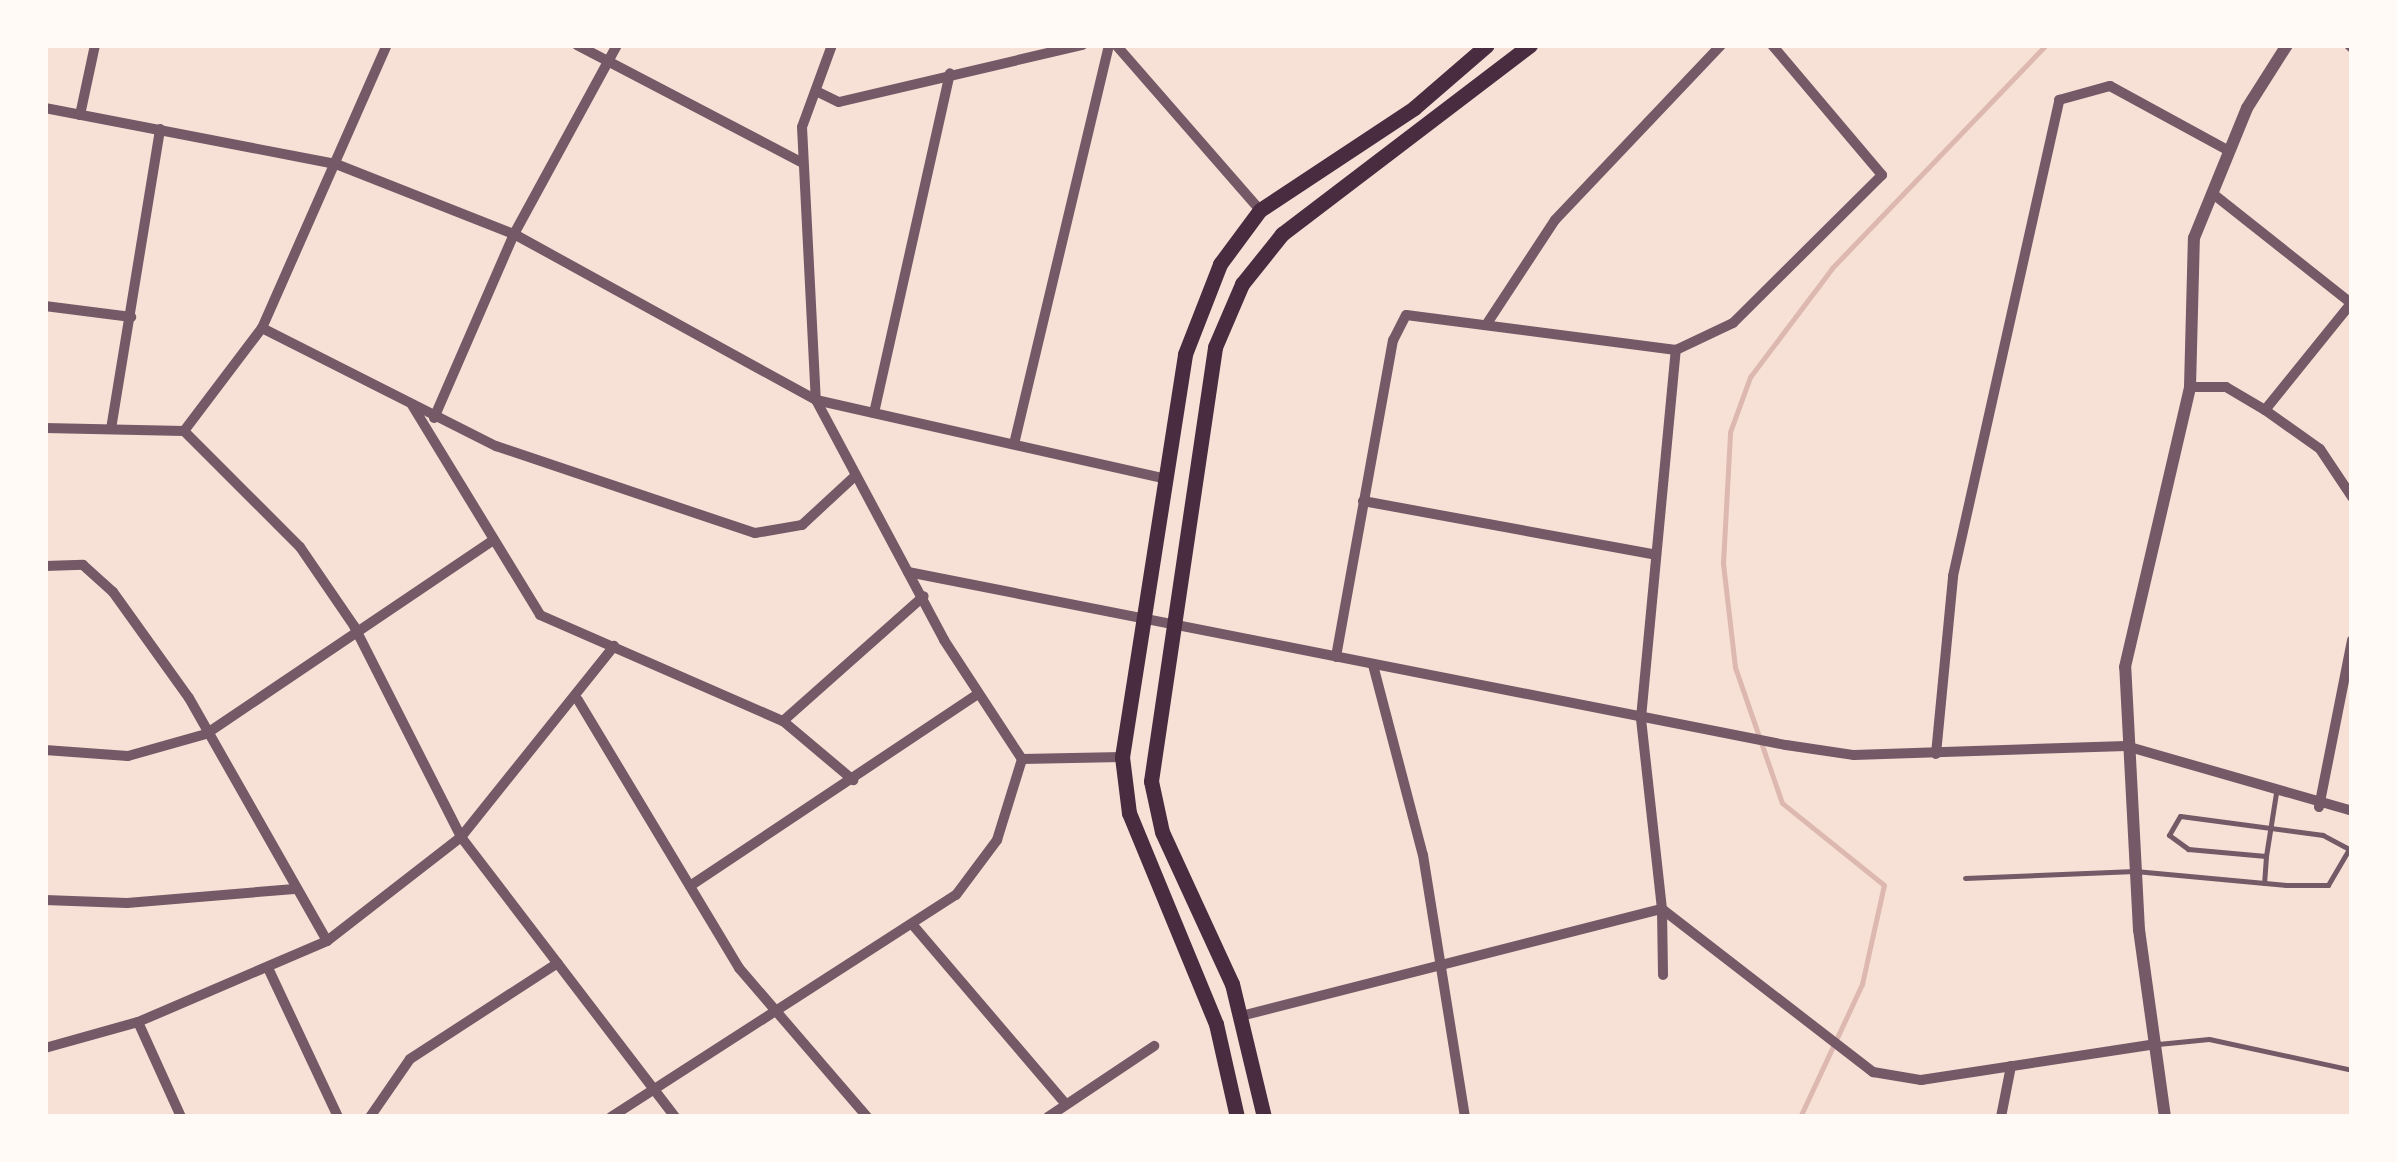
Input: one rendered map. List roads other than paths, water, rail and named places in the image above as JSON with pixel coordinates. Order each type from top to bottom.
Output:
[{"type":"main road","points":[[1237,1117],[1216,1024],[1129,814],[1122,756],[1194,324],[1220,264],[1260,210],[1414,108],[1487,45]]},
{"type":"main road","points":[[1264,1117],[1241,1016],[1162,832],[1151,782],[1209,369],[1242,284],[1300,218],[1530,45]]},
{"type":"street","points":[[80,114],[95,45]]},
{"type":"street","points":[[184,431],[262,328],[387,45]]},
{"type":"street","points":[[576,45],[803,163]]},
{"type":"street","points":[[434,418],[514,234],[617,45]]},
{"type":"street","points":[[832,45],[802,127],[816,400],[976,695],[1022,759]]},
{"type":"street","points":[[816,92],[839,102],[1082,45]]},
{"type":"street","points":[[1112,45],[1260,210]]},
{"type":"street","points":[[1014,444],[1112,45]]},
{"type":"street","points":[[1488,322],[1543,235],[1721,45]]},
{"type":"street","points":[[1336,657],[1364,501],[1406,315],[1488,322],[1676,350],[1733,323],[1882,175],[1772,45]]},
{"type":"street","points":[[2165,1117],[2134,871],[2125,667],[2190,386],[2194,238],[2229,151],[2287,45]]},
{"type":"street","points":[[874,413],[950,73]]},
{"type":"street","points":[[1936,754],[1954,576],[2059,100],[2110,86],[2229,151]]},
{"type":"street","points":[[45,108],[336,164],[514,234],[816,400],[1166,479]]},
{"type":"street","points":[[110,428],[160,129]]},
{"type":"street","points":[[2212,193],[2352,302],[2265,410]]},
{"type":"street","points":[[45,306],[131,317]]},
{"type":"street","points":[[262,328],[406,396],[434,418],[587,482],[755,532],[802,525],[856,476]]},
{"type":"street","points":[[1663,975],[1662,909],[1641,718],[1653,554],[1676,350]]},
{"type":"street","points":[[2190,386],[2226,387],[2265,410],[2320,449],[2352,497]]},
{"type":"street","points":[[406,396],[540,615],[784,720],[853,780]]},
{"type":"street","points":[[45,428],[184,431],[300,547],[354,626],[461,836],[675,1117]]},
{"type":"street","points":[[1364,501],[1653,554]]},
{"type":"street","points":[[45,750],[128,756],[206,734],[354,626],[494,540]]},
{"type":"street","points":[[45,566],[83,566],[113,592],[206,734],[327,941]]},
{"type":"street","points":[[908,572],[1786,745],[1936,754],[2126,746],[2319,807],[2352,811]]},
{"type":"street","points":[[784,720],[924,596]]},
{"type":"street","points":[[2319,807],[2352,640]]},
{"type":"street","points":[[45,1048],[138,1022],[327,941],[461,836],[578,700],[614,646]]},
{"type":"street","points":[[1373,665],[1422,855],[1465,1117]]},
{"type":"street","points":[[690,886],[976,695]]},
{"type":"street","points":[[578,700],[690,886],[774,1012],[867,1117]]},
{"type":"street","points":[[1022,759],[1122,756]]},
{"type":"street","points":[[611,1117],[912,924],[980,869],[1022,759]]},
{"type":"street","points":[[45,900],[126,904],[294,889]]},
{"type":"street","points":[[1241,1016],[1662,909]]},
{"type":"street","points":[[1662,909],[1873,1072],[1921,1080],[2156,1044]]},
{"type":"street","points":[[912,924],[1066,1104]]},
{"type":"street","points":[[370,1117],[410,1059],[558,964]]},
{"type":"street","points":[[268,968],[338,1117]]},
{"type":"street","points":[[138,1022],[181,1117]]},
{"type":"street","points":[[1048,1117],[1154,1046]]},
{"type":"street","points":[[2000,1117],[2011,1066]]},
{"type":"lane","points":[[2264,883],[2276,793]]},
{"type":"lane","points":[[1966,878],[2134,871],[2328,885],[2349,849],[2270,828],[2180,816],[2168,835],[2188,849],[2266,856]]},
{"type":"lane","points":[[2156,1044],[2209,1040],[2352,1070]]},
{"type":"waterway","points":[[1800,1117],[1862,984],[1884,885],[1782,803],[1735,667],[1723,563],[1730,432],[1750,377],[1832,268],[2046,45]]}]
